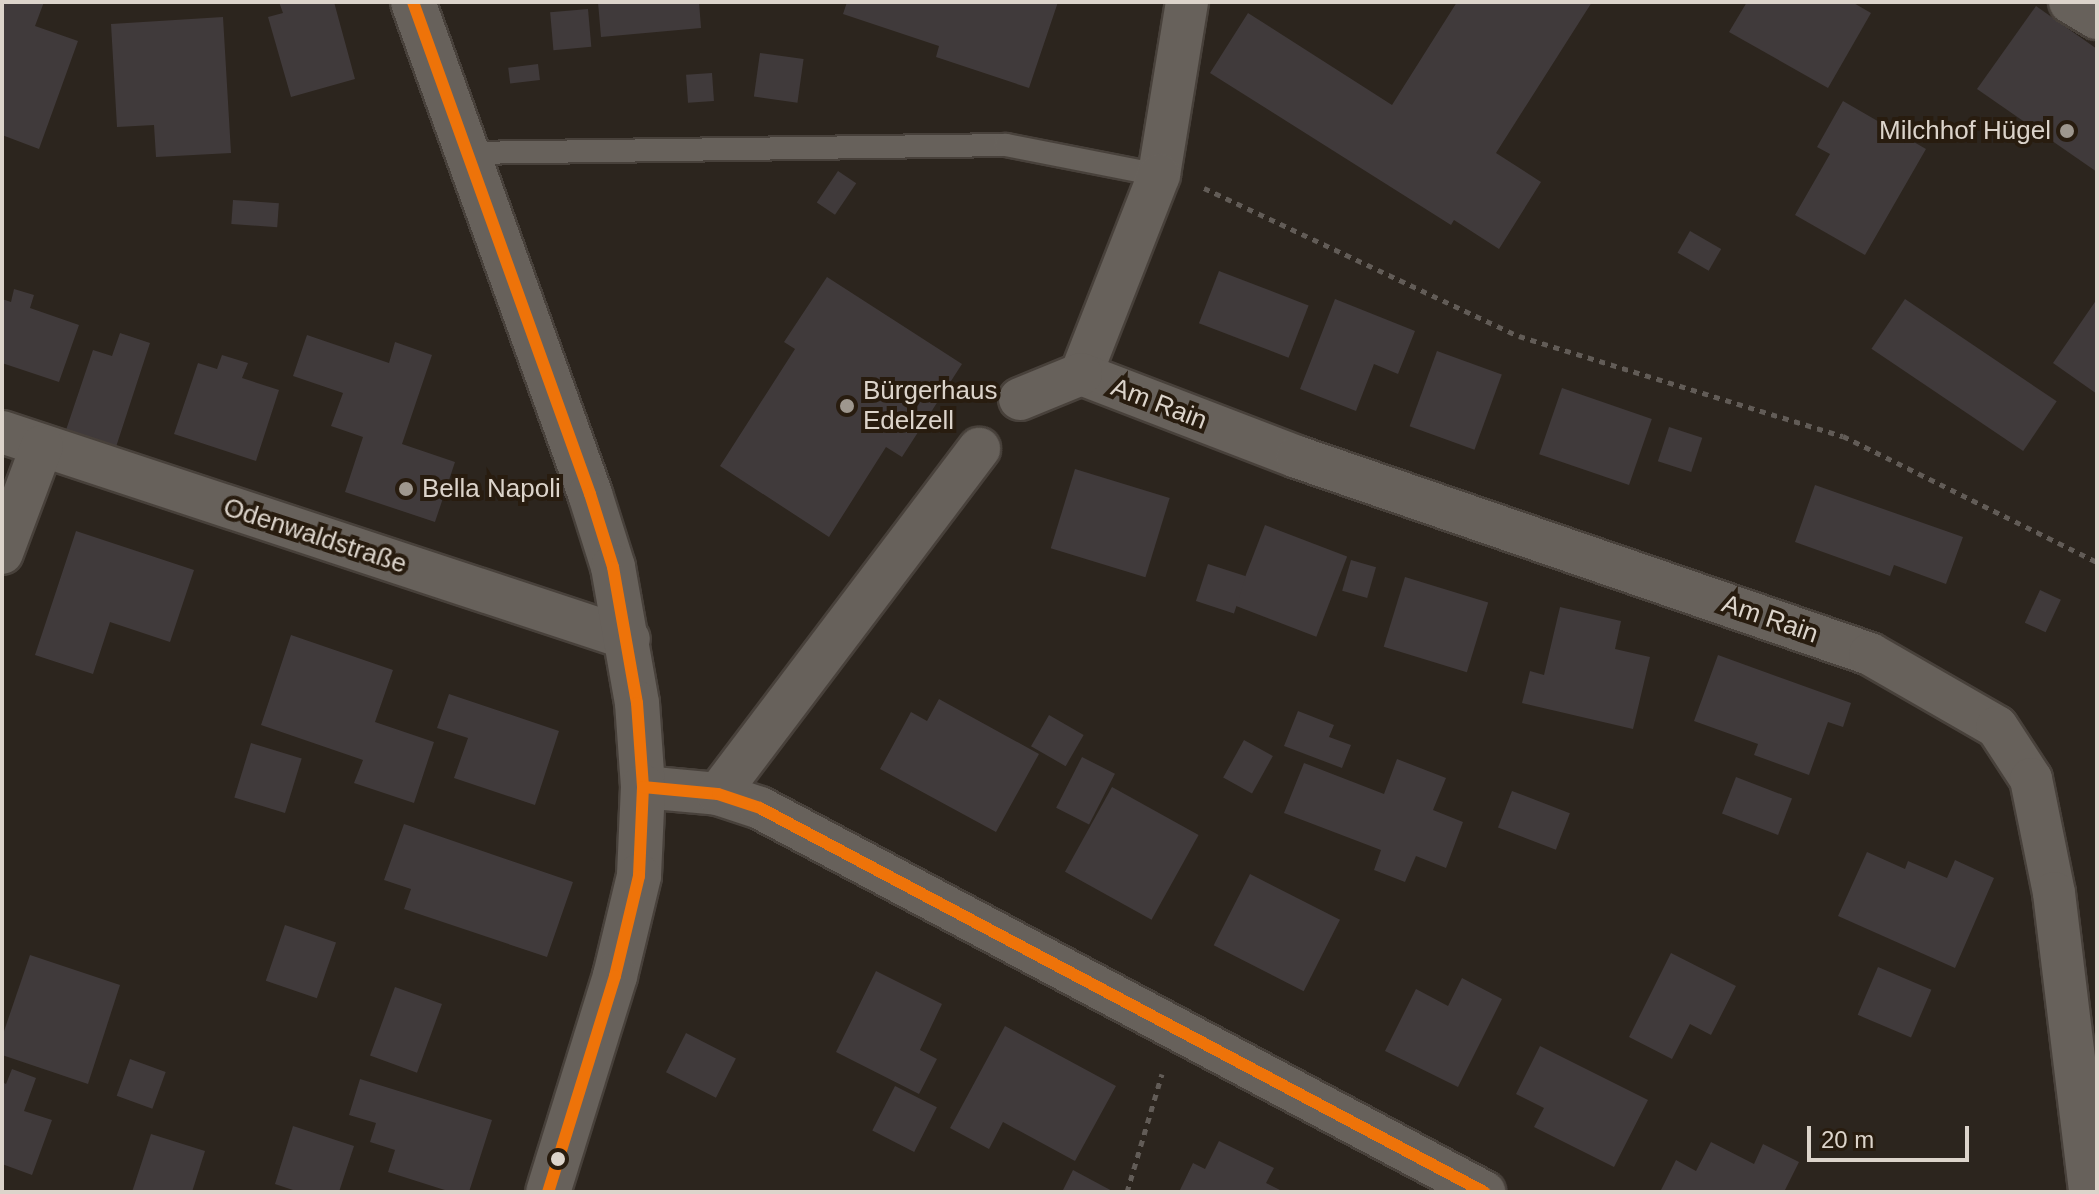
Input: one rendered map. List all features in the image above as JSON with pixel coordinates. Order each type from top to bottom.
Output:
[{"type":"street","points":[[413,2],[590,494],[629,639],[643,787],[639,876],[627,930],[548,1192]]},
{"type":"street","name":"Am Rain","points":[[1081,374],[1159,175],[1187,2]]},
{"type":"street","points":[[2070,2],[2097,18]]},
{"type":"street","name":"Am Rain","points":[[1020,399],[1081,374],[1297,457],[1870,654],[1997,727],[2031,779],[2052,878],[2090,1192]]},
{"type":"street","name":"Odenwaldstraße","points":[[2,432],[629,639]]},
{"type":"street","points":[[2,553],[42,446]]},
{"type":"street","points":[[718,794],[979,449]]},
{"type":"street","points":[[643,787],[718,794],[760,808],[1484,1192]]},
{"type":"lane","points":[[467,153],[1006,145],[1159,175]]},
{"type":"path","points":[[1159,175],[1222,193],[1519,336],[1843,436],[2097,562]]},
{"type":"path","points":[[1127,1192],[1176,1028]]},
{"type":"building","points":[[2,2],[44,2],[35,26],[78,41],[39,149],[2,135]]},
{"type":"building","points":[[279,2],[334,2],[355,79],[291,97],[268,17],[283,13]]},
{"type":"building","points":[[598,2],[699,2],[701,28],[601,37]]},
{"type":"building","points":[[847,2],[1058,2],[1029,88],[936,57],[939,46],[843,14]]},
{"type":"building","points":[[1457,2],[1592,2],[1496,153],[1541,182],[1499,249],[1454,220],[1451,225],[1210,73],[1248,13],[1392,105]]},
{"type":"building","points":[[1747,2],[1852,2],[1871,13],[1828,88],[1729,32]]},
{"type":"building","name":"Milchhof Hügel","points":[[2036,6],[2097,49],[2097,172],[1977,89]]},
{"type":"building","points":[[588,9],[591,47],[553,50],[550,12]]},
{"type":"building","points":[[223,17],[231,153],[156,157],[154,125],[117,127],[111,24]]},
{"type":"building","points":[[760,53],[804,59],[797,103],[754,97]]},
{"type":"building","points":[[538,64],[540,80],[510,84],[508,68]]},
{"type":"building","points":[[712,73],[714,101],[688,103],[686,75]]},
{"type":"building","points":[[1843,101],[1926,149],[1865,255],[1795,215],[1830,154],[1817,147]]},
{"type":"building","points":[[838,171],[856,183],[835,215],[817,203]]},
{"type":"building","points":[[233,200],[279,203],[277,227],[231,224]]},
{"type":"building","points":[[1690,231],[1721,249],[1709,271],[1678,253]]},
{"type":"building","points":[[1219,271],[1309,305],[1289,358],[1199,323]]},
{"type":"building","name":"Bürgerhaus Edelzell","points":[[827,277],[962,364],[902,457],[886,447],[829,537],[720,466],[795,349],[784,342]]},
{"type":"building","points":[[14,289],[34,295],[30,308],[79,325],[59,382],[2,363],[2,299],[11,302]]},
{"type":"building","points":[[1335,299],[1415,331],[1398,374],[1374,364],[1356,411],[1300,389]]},
{"type":"building","points":[[1905,299],[2057,401],[2023,451],[1871,349]]},
{"type":"building","points":[[2097,299],[2097,394],[2053,363]]},
{"type":"building","points":[[120,333],[150,343],[116,447],[66,430],[93,350],[112,356]]},
{"type":"building","points":[[307,335],[389,363],[395,342],[432,355],[402,444],[455,462],[435,522],[345,492],[363,437],[331,426],[343,393],[293,376]]},
{"type":"building","points":[[1437,351],[1502,375],[1474,450],[1410,426]]},
{"type":"building","points":[[222,355],[248,363],[242,378],[279,390],[256,461],[174,434],[198,363],[217,369]]},
{"type":"building","points":[[1562,388],[1652,419],[1629,485],[1539,454]]},
{"type":"building","points":[[1669,427],[1702,438],[1691,472],[1658,461]]},
{"type":"building","points":[[1075,469],[1170,498],[1145,577],[1051,548]]},
{"type":"building","points":[[1815,485],[1963,537],[1946,584],[1894,565],[1890,576],[1795,542]]},
{"type":"building","points":[[1265,525],[1347,557],[1316,637],[1234,605]]},
{"type":"building","points":[[76,531],[194,570],[170,642],[110,622],[93,674],[35,655]]},
{"type":"building","points":[[1351,560],[1376,567],[1367,598],[1342,591]]},
{"type":"building","points":[[1208,564],[1246,576],[1234,613],[1196,601]]},
{"type":"building","points":[[1405,577],[1488,602],[1467,672],[1384,647]]},
{"type":"building","points":[[2040,590],[2061,600],[2046,632],[2025,623]]},
{"type":"building","points":[[1560,607],[1621,621],[1615,649],[1650,657],[1633,729],[1522,703],[1530,671],[1544,675]]},
{"type":"building","points":[[291,635],[393,670],[375,722],[434,742],[414,803],[354,783],[363,760],[261,725]]},
{"type":"building","points":[[1718,655],[1851,703],[1843,727],[1828,722],[1809,775],[1754,755],[1758,744],[1694,721]]},
{"type":"building","points":[[449,694],[559,731],[535,805],[454,778],[468,738],[437,728]]},
{"type":"building","points":[[939,699],[1039,754],[996,832],[880,769],[911,712],[927,721]]},
{"type":"building","points":[[1298,711],[1334,725],[1329,737],[1351,745],[1342,768],[1284,746]]},
{"type":"building","points":[[1049,715],[1084,735],[1066,766],[1031,746]]},
{"type":"building","points":[[1244,740],[1273,756],[1252,794],[1223,778]]},
{"type":"building","points":[[251,743],[302,758],[285,813],[234,798]]},
{"type":"building","points":[[1082,757],[1115,774],[1089,825],[1056,808]]},
{"type":"building","points":[[1397,759],[1446,778],[1433,810],[1463,822],[1446,868],[1416,856],[1405,882],[1374,870],[1381,850],[1284,813],[1304,763],[1384,794]]},
{"type":"building","points":[[1736,777],[1792,799],[1778,835],[1722,813]]},
{"type":"building","points":[[1112,787],[1199,835],[1152,920],[1065,872]]},
{"type":"building","points":[[1512,791],[1570,813],[1556,850],[1498,827]]},
{"type":"building","points":[[404,824],[573,882],[547,957],[404,909],[411,889],[384,880]]},
{"type":"building","points":[[1867,852],[1905,869],[1908,861],[1947,878],[1955,860],[1994,878],[1955,968],[1838,916]]},
{"type":"building","points":[[1250,874],[1340,920],[1304,991],[1214,945]]},
{"type":"building","points":[[285,925],[336,943],[317,998],[266,981]]},
{"type":"building","points":[[1671,953],[1736,986],[1711,1035],[1690,1024],[1672,1059],[1629,1037]]},
{"type":"building","points":[[30,955],[120,985],[88,1084],[2,1055],[2,1037]]},
{"type":"building","points":[[1878,967],[1931,990],[1911,1038],[1858,1015]]},
{"type":"building","points":[[876,971],[942,1004],[920,1050],[937,1059],[919,1094],[836,1052]]},
{"type":"building","points":[[1462,978],[1502,999],[1458,1087],[1385,1051],[1416,989],[1448,1006]]},
{"type":"building","points":[[395,987],[442,1004],[417,1073],[370,1056]]},
{"type":"building","points":[[1005,1026],[1116,1086],[1075,1161],[1003,1122],[989,1149],[950,1128]]},
{"type":"building","points":[[686,1033],[736,1058],[716,1098],[666,1072]]},
{"type":"building","points":[[1540,1046],[1648,1100],[1614,1167],[1534,1127],[1544,1108],[1516,1094]]},
{"type":"building","points":[[130,1059],[166,1072],[152,1109],[117,1096]]},
{"type":"building","points":[[12,1069],[36,1078],[24,1111],[52,1120],[32,1175],[2,1164],[2,1082],[6,1084]]},
{"type":"building","points":[[360,1079],[492,1120],[469,1192],[451,1192],[388,1172],[395,1150],[370,1142],[376,1123],[349,1115]]},
{"type":"building","points":[[895,1086],[937,1107],[914,1152],[872,1131]]},
{"type":"building","points":[[293,1126],[354,1146],[339,1192],[299,1192],[275,1184]]},
{"type":"building","points":[[151,1134],[205,1151],[192,1192],[132,1192]]},
{"type":"building","points":[[1219,1141],[1274,1168],[1266,1183],[1284,1192],[1179,1192],[1193,1163],[1205,1169]]},
{"type":"building","points":[[1711,1142],[1754,1164],[1763,1144],[1799,1162],[1784,1192],[1660,1192],[1676,1160],[1696,1171]]},
{"type":"building","points":[[1073,1170],[1114,1192],[1062,1192]]},
{"type":"transit line","points":[[413,2],[590,494],[613,567],[637,703],[643,787],[639,876],[615,976],[548,1192]]},
{"type":"transit line","points":[[643,787],[718,794],[760,808],[1484,1192]]},
{"type":"place","name":"Milchhof Hügel","points":[[2067,131]]},
{"type":"place","name":"Bürgerhaus Edelzell","points":[[847,406]]},
{"type":"place","name":"Bella Napoli","points":[[406,489]]}]
